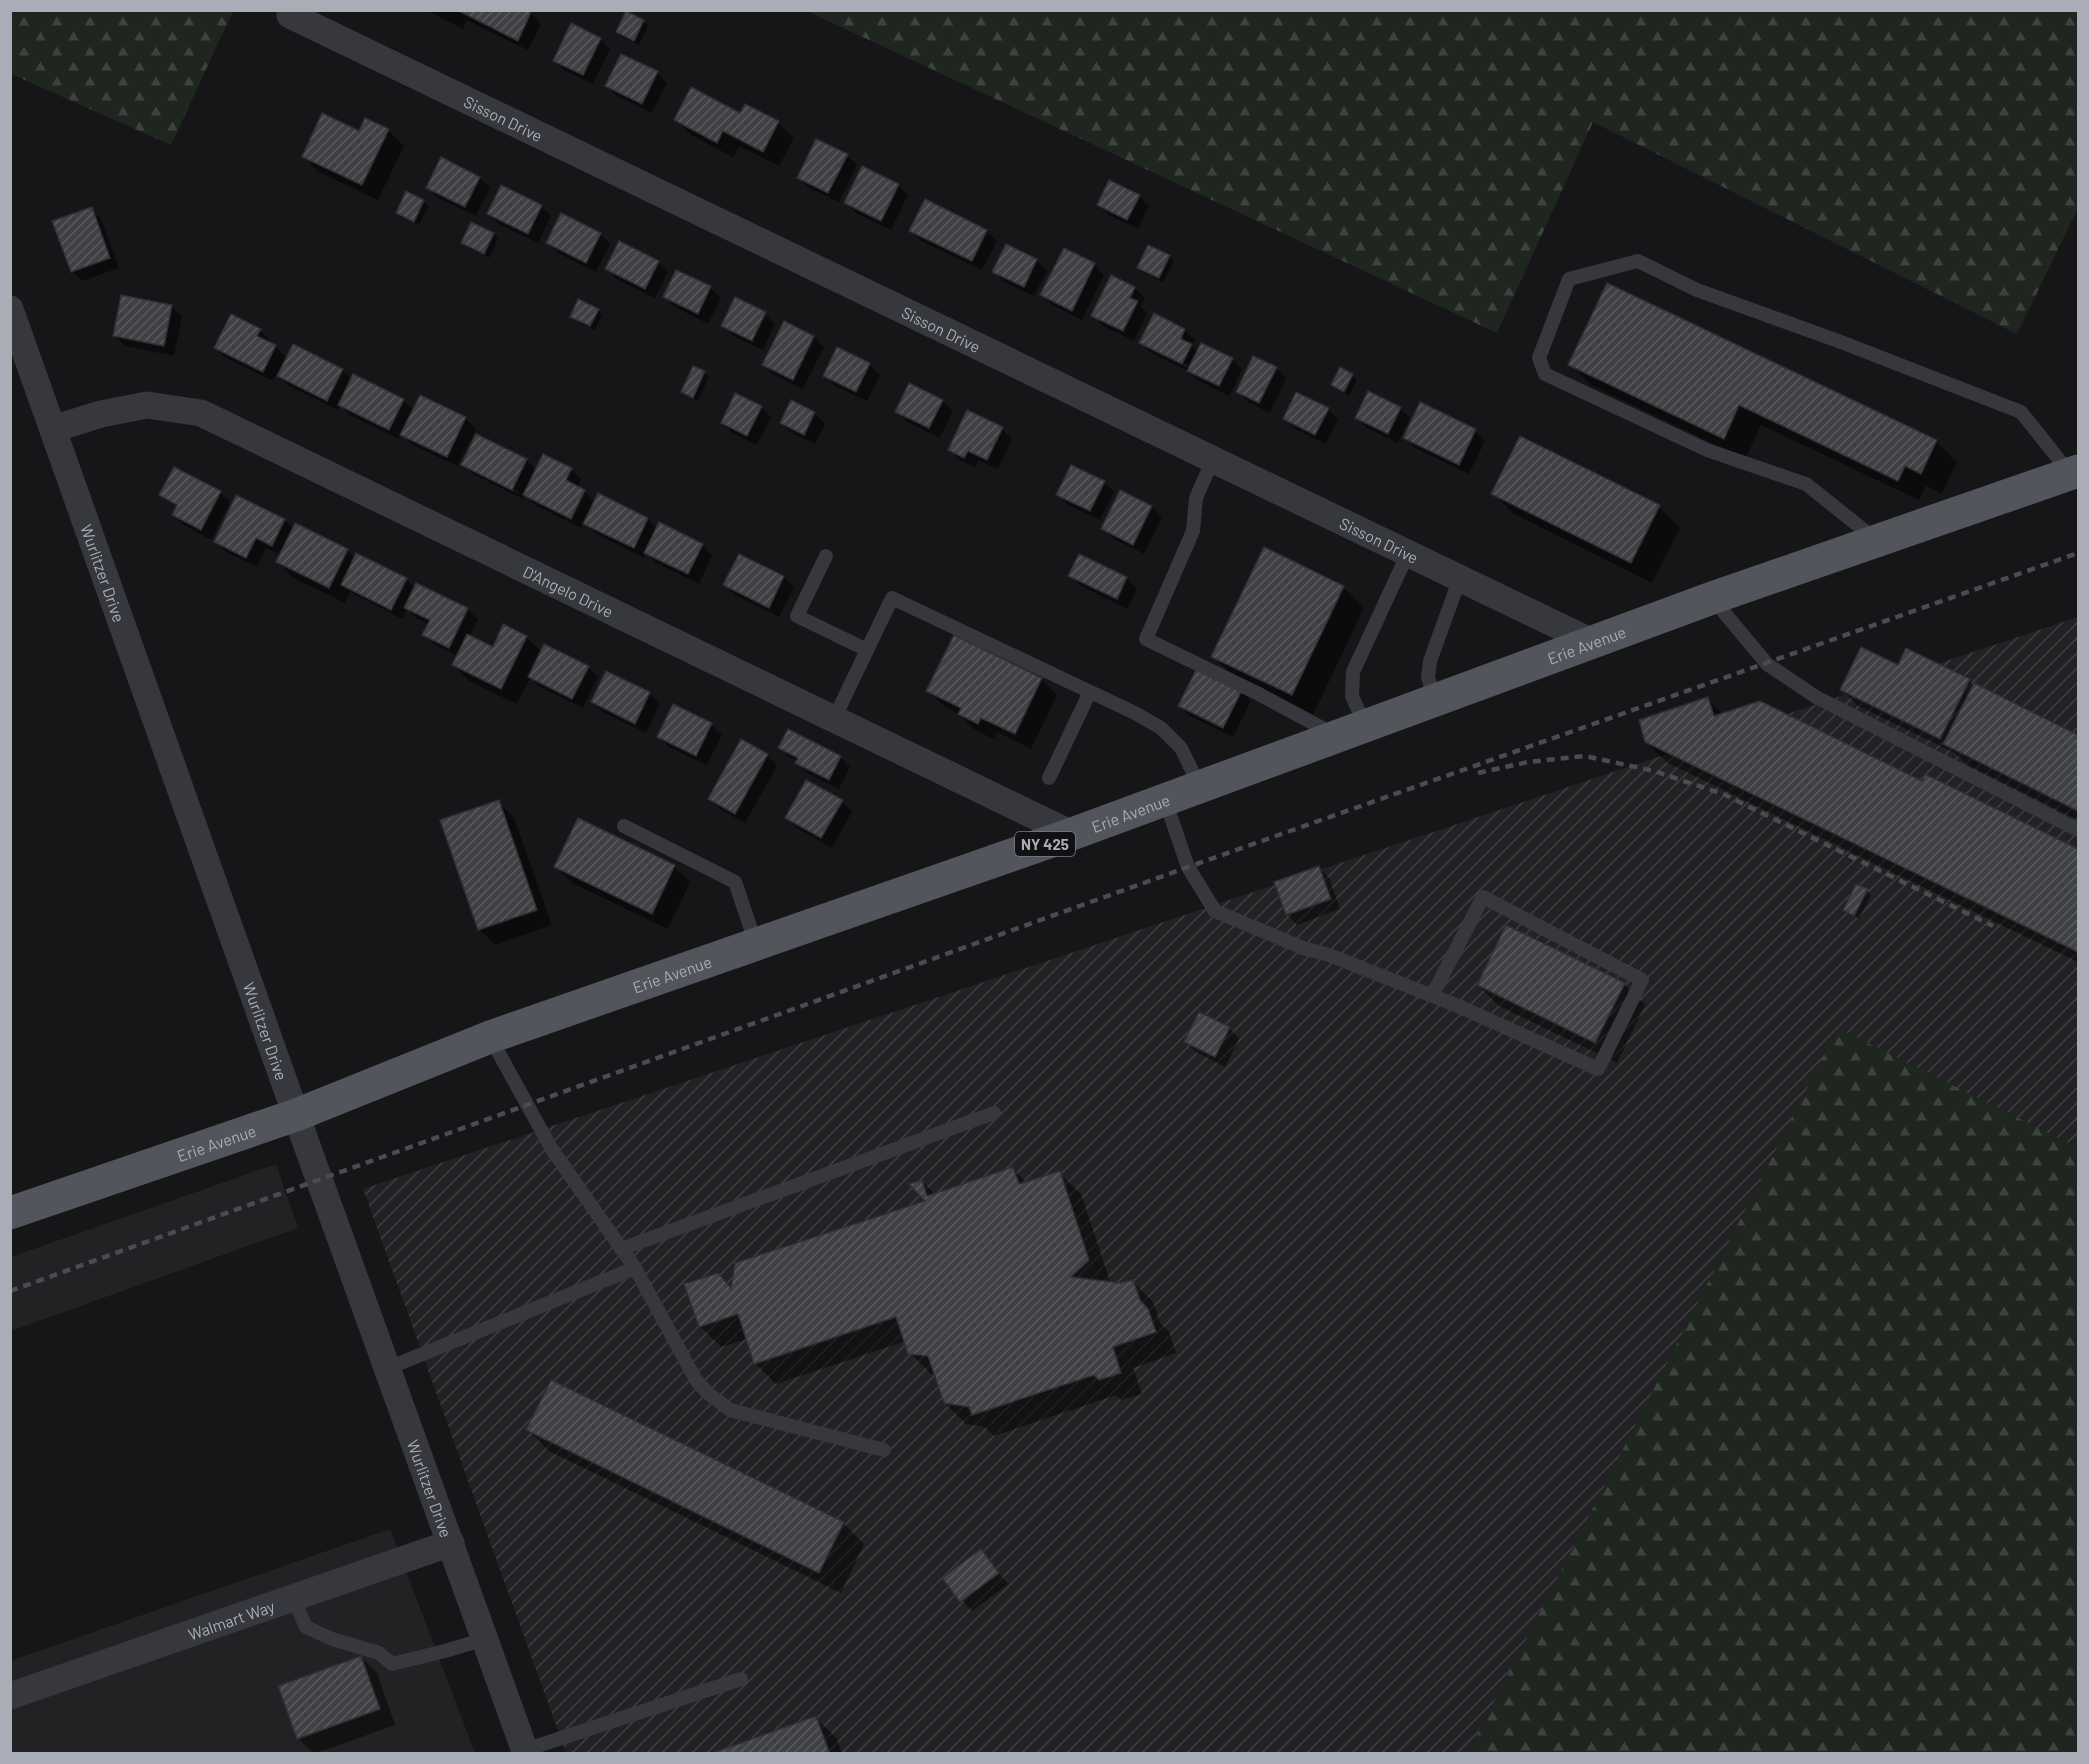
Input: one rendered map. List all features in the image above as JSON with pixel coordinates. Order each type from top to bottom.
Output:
[{"type":"main road","name":"Erie Avenue","points":[[10,1213],[296,1115],[490,1037],[1072,834],[1712,598],[2075,473]]},
{"type":"street","name":"Sisson Drive","points":[[290,15],[1593,642]]},
{"type":"street","name":"Wurlitzer Drive","points":[[10,309],[525,1752]]},
{"type":"street","name":"D'Angelo Drive","points":[[53,429],[101,414],[147,405],[201,413],[1072,834]]},
{"type":"street","name":"Walmart Way","points":[[10,1696],[451,1543]]},
{"type":"lane","points":[[1878,541],[1806,484],[1707,450],[1545,374],[1539,358],[1569,279],[1638,261],[1697,290],[2021,411],[2075,473]]},
{"type":"lane","points":[[1213,459],[1196,498],[1193,531],[1146,639],[1257,693],[1351,731],[1353,672],[1408,553]]},
{"type":"lane","points":[[826,556],[797,616],[867,650]]},
{"type":"lane","points":[[1435,700],[1428,677],[1430,661],[1460,579]]},
{"type":"lane","points":[[834,719],[892,598],[1161,728],[1181,748],[1200,787]]},
{"type":"lane","points":[[1712,598],[1767,664],[1816,697],[2079,830]]},
{"type":"lane","points":[[1049,778],[1090,692]]},
{"type":"lane","points":[[1165,800],[1188,867],[1215,911],[1303,948],[1329,955],[1432,996],[1598,1069],[1642,980],[1483,897],[1432,996]]},
{"type":"lane","points":[[624,825],[735,882],[756,944]]},
{"type":"lane","points":[[490,1037],[551,1148],[635,1268],[696,1380],[709,1394],[730,1410],[884,1450]]},
{"type":"lane","points":[[621,1249],[994,1113]]},
{"type":"lane","points":[[388,1368],[635,1268]]},
{"type":"lane","points":[[293,1597],[306,1627],[332,1639],[379,1653],[392,1664],[485,1638]]},
{"type":"lane","points":[[525,1752],[741,1679]]},
{"type":"shaded area","points":[[2078,617],[2078,1148],[1838,1029],[1468,1753],[566,1753],[363,1189]]},
{"type":"shaded area","points":[[276,1164],[298,1228],[11,1331],[11,1257]]},
{"type":"shaded area","points":[[390,1529],[475,1753],[11,1753],[10,1661]]},
{"type":"green space","points":[[11,10],[233,11],[171,145],[11,74]]},
{"type":"green space","points":[[807,11],[2078,11],[2078,208],[2017,334],[1593,122],[1497,333]]},
{"type":"green space","points":[[1838,1028],[2078,1148],[2078,1753],[1468,1753]]},
{"type":"building","points":[[457,10],[528,10],[531,12],[518,41]]},
{"type":"building","points":[[626,11],[644,20],[634,41],[616,32]]},
{"type":"building","points":[[571,23],[601,38],[583,75],[553,61]]},
{"type":"building","points":[[621,54],[658,71],[642,104],[605,86]]},
{"type":"building","points":[[691,87],[740,113],[745,104],[779,121],[763,152],[723,131],[717,143],[674,120]]},
{"type":"building","points":[[322,113],[359,131],[365,118],[389,129],[362,185],[302,157]]},
{"type":"building","points":[[816,139],[848,154],[828,193],[797,178]]},
{"type":"building","points":[[441,157],[480,177],[465,207],[426,188]]},
{"type":"building","points":[[862,166],[899,184],[881,221],[844,203]]},
{"type":"building","points":[[1109,180],[1140,195],[1127,220],[1097,205]]},
{"type":"building","points":[[501,185],[542,205],[528,234],[487,214]]},
{"type":"building","points":[[406,191],[424,200],[414,222],[396,213]]},
{"type":"building","points":[[925,199],[987,230],[972,261],[909,231]]},
{"type":"building","points":[[92,207],[110,258],[71,272],[52,221]]},
{"type":"building","points":[[561,213],[601,233],[586,263],[546,243]]},
{"type":"building","points":[[471,222],[494,233],[484,254],[461,243]]},
{"type":"building","points":[[619,241],[659,261],[645,289],[605,269]]},
{"type":"building","points":[[1006,244],[1037,259],[1024,287],[992,272]]},
{"type":"building","points":[[1148,245],[1170,255],[1159,278],[1137,268]]},
{"type":"building","points":[[1064,248],[1095,263],[1072,311],[1040,295]]},
{"type":"building","points":[[676,270],[711,286],[698,314],[663,297]]},
{"type":"building","points":[[1111,275],[1135,287],[1130,298],[1138,301],[1123,331],[1091,316]]},
{"type":"building","points":[[1607,283],[1937,440],[1921,474],[1905,466],[1898,481],[1739,405],[1724,439],[1568,365]]},
{"type":"building","points":[[121,295],[172,305],[164,346],[113,336]]},
{"type":"building","points":[[735,297],[766,312],[752,341],[721,326]]},
{"type":"building","points":[[578,299],[599,309],[590,326],[570,317]]},
{"type":"building","points":[[1154,313],[1185,329],[1181,339],[1192,344],[1182,364],[1139,343]]},
{"type":"building","points":[[231,314],[261,329],[257,336],[276,345],[263,372],[214,348]]},
{"type":"building","points":[[784,321],[814,336],[793,380],[762,365]]},
{"type":"building","points":[[1201,343],[1233,358],[1219,386],[1187,371]]},
{"type":"building","points":[[293,344],[343,369],[327,401],[277,376]]},
{"type":"building","points":[[837,347],[870,363],[856,392],[823,376]]},
{"type":"building","points":[[1253,356],[1277,367],[1259,403],[1236,392]]},
{"type":"building","points":[[693,366],[705,371],[693,398],[681,392]]},
{"type":"building","points":[[1340,367],[1353,374],[1344,392],[1331,385]]},
{"type":"building","points":[[353,374],[404,399],[389,430],[338,405]]},
{"type":"building","points":[[909,383],[943,400],[929,428],[895,412]]},
{"type":"building","points":[[1368,391],[1401,407],[1388,434],[1355,418]]},
{"type":"building","points":[[1296,392],[1329,408],[1315,435],[1283,419]]},
{"type":"building","points":[[735,393],[762,406],[747,436],[721,423]]},
{"type":"building","points":[[420,395],[466,417],[447,457],[400,435]]},
{"type":"building","points":[[791,400],[815,412],[804,435],[780,423]]},
{"type":"building","points":[[1420,402],[1476,429],[1459,465],[1403,438]]},
{"type":"building","points":[[967,410],[1003,427],[987,460],[968,451],[964,458],[948,450]]},
{"type":"building","points":[[476,434],[527,459],[512,490],[461,465]]},
{"type":"building","points":[[1520,436],[1660,505],[1631,563],[1491,494]]},
{"type":"building","points":[[543,454],[572,468],[566,480],[585,490],[571,519],[523,495]]},
{"type":"building","points":[[1071,465],[1105,481],[1090,511],[1056,495]]},
{"type":"building","points":[[174,467],[221,491],[201,530],[172,515],[177,505],[159,495]]},
{"type":"building","points":[[1120,490],[1152,506],[1133,545],[1101,529]]},
{"type":"building","points":[[598,493],[648,518],[634,548],[583,524]]},
{"type":"building","points":[[236,495],[285,519],[272,546],[256,538],[246,558],[214,542]]},
{"type":"building","points":[[659,522],[703,544],[688,574],[644,553]]},
{"type":"building","points":[[295,523],[348,549],[329,588],[276,562]]},
{"type":"building","points":[[1264,547],[1344,586],[1292,695],[1211,657]]},
{"type":"building","points":[[356,553],[407,578],[391,610],[341,585]]},
{"type":"building","points":[[739,554],[784,576],[769,608],[723,585]]},
{"type":"building","points":[[1079,554],[1127,577],[1117,599],[1068,576]]},
{"type":"building","points":[[416,583],[468,608],[449,648],[422,635],[430,620],[404,608]]},
{"type":"building","points":[[503,624],[527,636],[501,689],[452,665],[467,634],[493,647]]},
{"type":"building","points":[[954,635],[1042,678],[1015,734],[981,718],[978,724],[958,714],[961,708],[926,691]]},
{"type":"building","points":[[544,644],[589,666],[572,699],[528,677]]},
{"type":"building","points":[[1861,647],[1898,665],[1906,648],[1970,679],[1940,739],[1840,690]]},
{"type":"building","points":[[1197,668],[1242,690],[1223,728],[1178,706]]},
{"type":"building","points":[[606,671],[650,692],[635,724],[591,702]]},
{"type":"building","points":[[1974,683],[2078,735],[2078,811],[1943,744]]},
{"type":"building","points":[[1708,697],[1714,716],[1760,701],[1922,781],[1925,774],[2078,849],[2078,952],[1645,742],[1639,720]]},
{"type":"building","points":[[673,704],[712,723],[696,756],[657,737]]},
{"type":"building","points":[[788,729],[841,756],[829,780],[795,763],[798,758],[778,748]]},
{"type":"building","points":[[741,739],[768,754],[735,814],[708,799]]},
{"type":"building","points":[[806,780],[843,800],[821,838],[785,818]]},
{"type":"building","points":[[499,800],[537,910],[478,930],[440,820]]},
{"type":"building","points":[[578,818],[675,865],[652,914],[554,867]]},
{"type":"building","points":[[1319,866],[1331,899],[1286,915],[1274,882]]},
{"type":"building","points":[[1856,884],[1868,889],[1854,916],[1843,910]]},
{"type":"building","points":[[1506,925],[1625,983],[1595,1043],[1477,985]]},
{"type":"building","points":[[1199,1012],[1230,1027],[1215,1057],[1184,1042]]},
{"type":"building","points":[[1013,1167],[1019,1184],[1060,1171],[1089,1260],[1071,1277],[1121,1283],[1133,1280],[1140,1300],[1148,1309],[1156,1332],[1113,1347],[1121,1373],[1099,1380],[1094,1375],[972,1415],[969,1407],[944,1403],[928,1356],[908,1354],[896,1317],[754,1364],[738,1314],[699,1327],[684,1284],[718,1273],[731,1288],[735,1263],[925,1201],[909,1184],[922,1180],[927,1196]]},
{"type":"building","points":[[551,1380],[844,1522],[819,1573],[526,1430]]},
{"type":"building","points":[[981,1549],[999,1573],[960,1602],[942,1578]]},
{"type":"building","points":[[361,1656],[380,1709],[297,1739],[278,1686]]},
{"type":"building","points":[[816,1716],[830,1754],[710,1754]]},
{"type":"railway","points":[[10,1291],[1188,867],[2078,553]]},
{"type":"railway","points":[[1478,773],[1528,762],[1585,756],[1654,771],[1723,794],[1993,926]]}]
